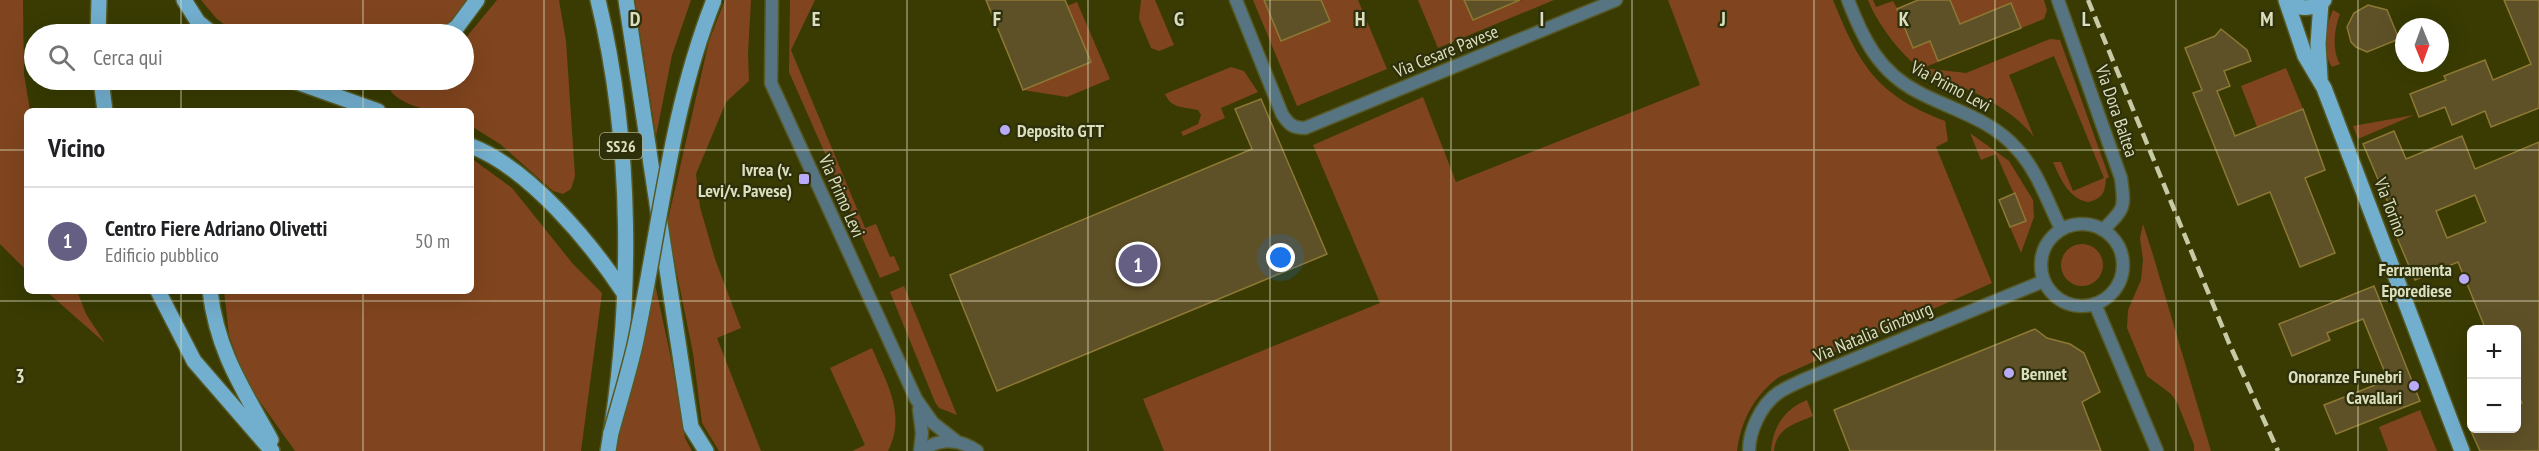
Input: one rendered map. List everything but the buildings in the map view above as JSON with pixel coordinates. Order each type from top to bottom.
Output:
[{"type":"main road","points":[[98,24],[99,0]]},
{"type":"main road","points":[[184,0],[200,24]]},
{"type":"main road","points":[[459,24],[477,0]]},
{"type":"main road","name":"SS26","points":[[598,0],[608,42],[619,111],[624,215],[623,336],[608,451]]},
{"type":"main road","points":[[626,0],[691,427],[706,451]]},
{"type":"main road","points":[[611,433],[634,346],[679,110],[701,33],[714,0]]},
{"type":"main road","name":"Via Torino","points":[[2287,0],[2307,9],[2323,2]]},
{"type":"main road","name":"Via Torino","points":[[2287,0],[2305,56],[2320,78],[2462,451]]},
{"type":"main road","name":"Via Torino","points":[[2320,78],[2318,44],[2323,2]]},
{"type":"main road","points":[[102,90],[105,108]]},
{"type":"main road","points":[[319,90],[370,108]]},
{"type":"main road","points":[[474,148],[505,164],[521,176],[587,240],[624,293]]},
{"type":"main road","points":[[160,294],[194,361],[272,451]]},
{"type":"main road","points":[[210,294],[213,321],[223,352],[276,451]]},
{"type":"street","name":"Via Primo Levi","points":[[772,0],[771,83],[916,399],[933,423],[956,441],[977,451]]},
{"type":"street","name":"Via Cesare Pavese","points":[[1236,0],[1288,124],[1296,128],[1305,128],[1616,0]]},
{"type":"street","name":"Via Primo Levi","points":[[1848,0],[1863,38],[1883,66],[1917,91],[1965,112],[1985,124],[2017,148],[2042,189],[2061,229]]},
{"type":"street","name":"Via Dora Baltea","points":[[2058,0],[2121,178],[2124,202],[2122,211],[2103,230]]},
{"type":"street","points":[[2078,224],[2086,224],[2103,230],[2118,246],[2123,267],[2116,288],[2095,304],[2077,306],[2067,303],[2052,293],[2040,269],[2042,254],[2049,239],[2061,229],[2078,224]]},
{"type":"street","name":"Via Natalia Ginzburg","points":[[1749,451],[1758,418],[1778,393],[1803,380],[2044,281]]},
{"type":"street","points":[[2095,304],[2157,451]]},
{"type":"street","name":"Via Primo Levi","points":[[916,399],[921,421],[921,451]]},
{"type":"street","points":[[921,451],[936,443],[956,441]]},
{"type":"shaded area","points":[[0,0],[23,0],[24,90],[27,90],[30,108],[24,108],[24,268],[0,244]]},
{"type":"shaded area","points":[[201,0],[470,0],[450,24],[224,24]]},
{"type":"shaded area","points":[[497,0],[559,0],[566,41],[575,176],[571,189],[563,194],[553,191],[500,144],[474,128],[474,108],[423,108],[409,104],[391,92],[391,90],[474,90],[474,28]]},
{"type":"shaded area","points":[[635,0],[691,0],[672,55],[656,136]]},
{"type":"shaded area","points":[[725,0],[751,0],[749,81],[726,102],[696,174],[700,207],[715,259],[741,328],[717,338],[761,451],[719,451],[702,423],[693,353],[667,224],[709,41]]},
{"type":"shaded area","points":[[790,0],[815,0],[791,50],[865,228],[876,224],[890,257],[894,256],[900,270],[880,278],[789,72]]},
{"type":"shaded area","points":[[1141,0],[1155,0],[1174,45],[1159,51],[1151,48],[1139,19]]},
{"type":"shaded area","points":[[1253,0],[1264,0],[1281,41],[1329,21],[1321,0],[1358,0],[1387,69],[1297,106]]},
{"type":"shaded area","points":[[1418,0],[1464,0],[1473,20],[1522,0],[1554,0],[1438,48]]},
{"type":"shaded area","points":[[1668,0],[1833,0],[1852,42],[1873,75],[1902,100],[1945,121],[1948,141],[1936,147],[1992,283],[1779,377],[1762,392],[1750,410],[1745,419],[1737,451],[1164,451],[1143,399],[1380,303],[1313,145],[1423,97],[1456,182],[1700,85]]},
{"type":"shaded area","points":[[1868,0],[1873,0],[1876,7],[1893,1],[1897,8],[1918,0],[2044,0],[2047,10],[2044,19],[1923,68],[1966,73],[2050,39],[2060,40],[2109,177],[2106,179],[2102,195],[2088,202],[2076,197],[2066,187],[2053,162],[2061,162],[2073,191],[2104,178],[2054,56],[2009,75],[2034,137],[2020,122],[1992,102],[1962,87],[1942,82],[1916,65],[1887,34]]},
{"type":"shaded area","points":[[1077,2],[1110,79],[1067,97],[1023,90],[1067,6]]},
{"type":"shaded area","points":[[2333,10],[2340,14],[2335,39],[2340,64],[2332,67],[2327,54],[2326,39]]},
{"type":"shaded area","points":[[1231,67],[1244,71],[1258,92],[1221,108],[1225,118],[1183,136],[1181,132],[1198,124],[1201,115],[1198,110],[1175,105],[1165,94]]},
{"type":"shaded area","points":[[2286,68],[2303,109],[2257,127],[2241,86]]},
{"type":"shaded area","points":[[2414,115],[2358,139],[2353,126]]},
{"type":"shaded area","points":[[1970,133],[2009,161],[2033,200],[2034,217],[2021,253],[2010,227],[2026,221],[1996,154],[1981,160]]},
{"type":"shaded area","points":[[474,160],[512,188],[573,264],[602,293],[581,451],[295,451],[246,382],[229,335],[224,294],[474,294]]},
{"type":"shaded area","points":[[2143,224],[2211,451],[2194,451],[2194,445],[2177,402],[2171,394],[2147,376],[2127,328],[2128,310],[2141,280],[2143,260],[2140,238]]},
{"type":"shaded area","points":[[2082,244],[2097,250],[2103,265],[2097,280],[2082,286],[2067,280],[2061,265],[2067,250]]},
{"type":"shaded area","points":[[653,275],[685,438],[692,451],[614,451]]},
{"type":"shaded area","points":[[904,286],[957,415],[939,408],[935,402],[890,292]]},
{"type":"shaded area","points":[[49,294],[78,294],[86,314],[105,343]]},
{"type":"shaded area","points":[[872,348],[892,399],[895,412],[893,438],[888,451],[852,451],[865,445],[830,368]]},
{"type":"shaded area","points":[[1807,400],[1813,416],[1782,432],[1775,443],[1774,451],[1771,451],[1774,434],[1781,420],[1792,408]]},
{"type":"shaded area","points":[[2420,410],[2437,451],[2388,451],[2379,427]]},
{"type":"railway","points":[[2088,0],[2229,343],[2278,451]]},
{"type":"place","name":"Deposito GTT","points":[[1005,130]]},
{"type":"place","name":"Ivrea (v. Levi/v. Pavese)","points":[[804,179]]},
{"type":"place","name":"Centro Fiere Adriano Olivetti","points":[[1138,264]]},
{"type":"place","name":"Ferramenta Eporediese","points":[[2464,279]]},
{"type":"place","name":"Bennet","points":[[2009,373]]},
{"type":"place","name":"Onoranze Funebri Cavallari","points":[[2414,386]]}]
